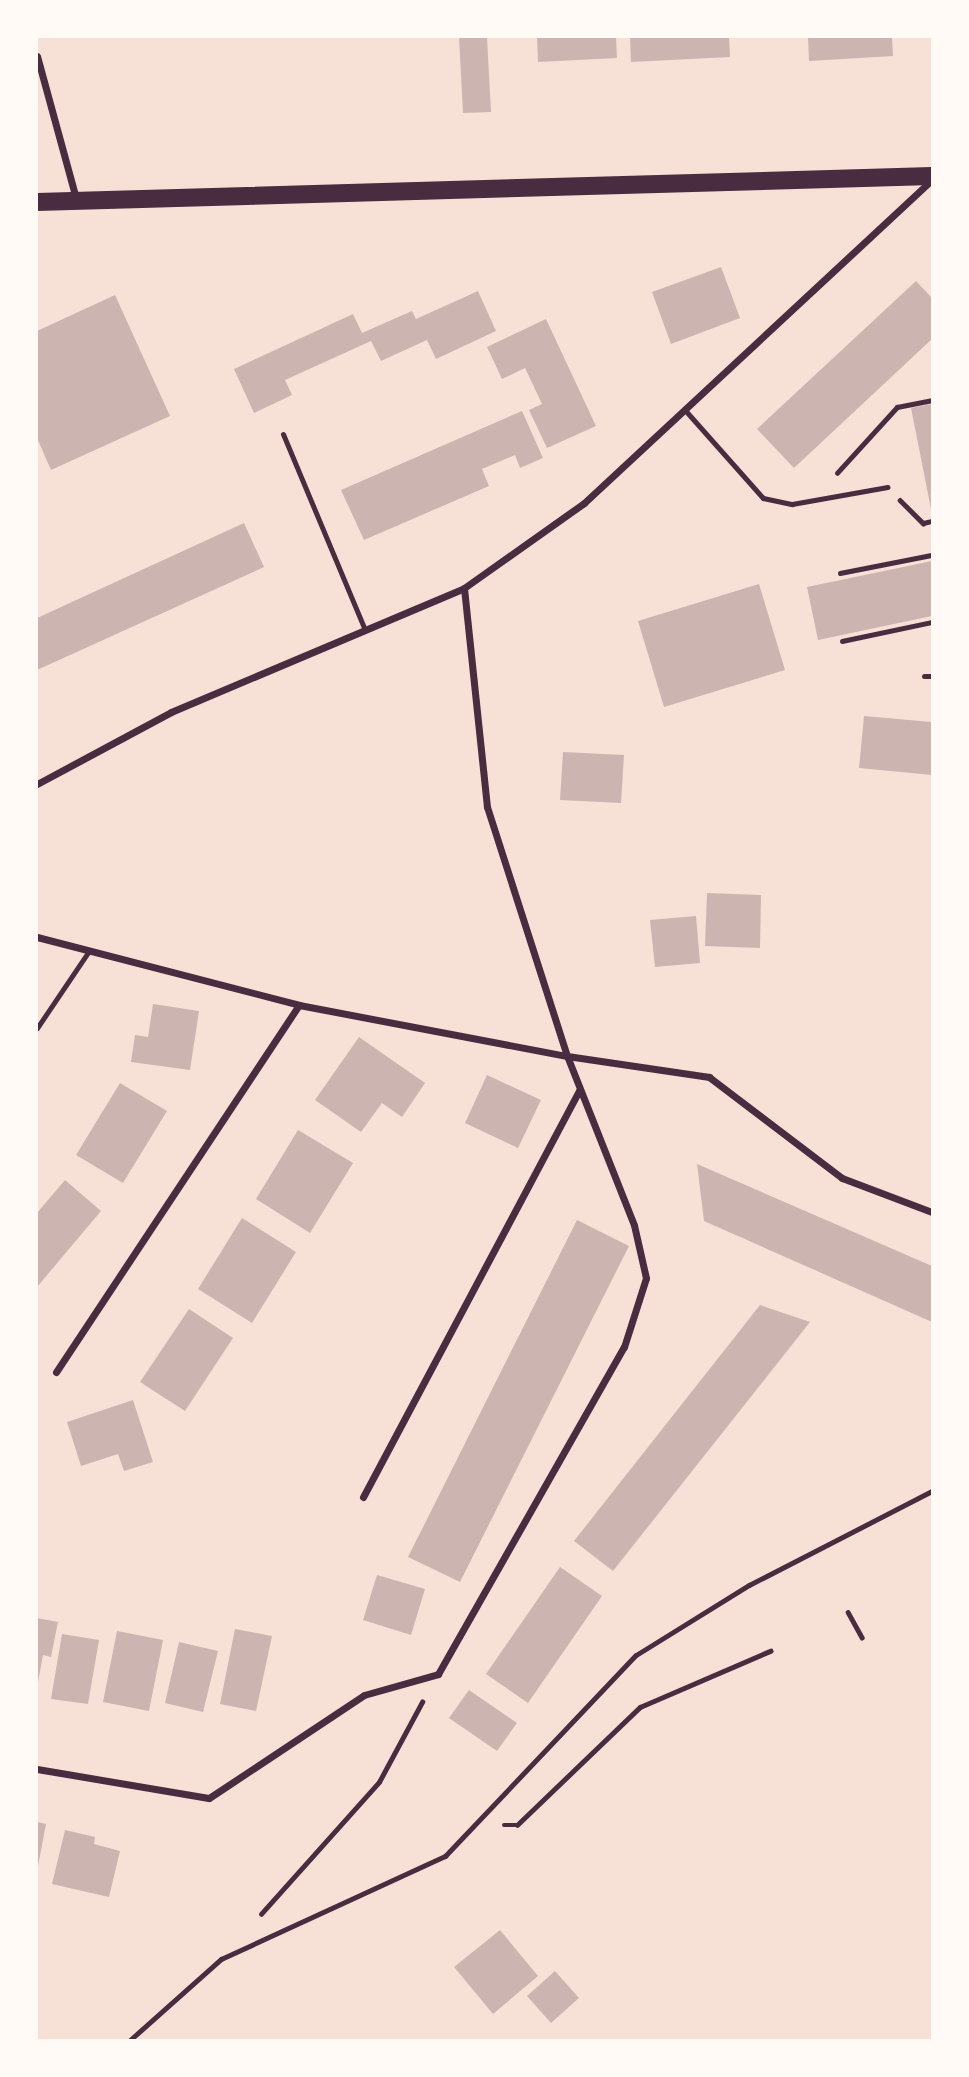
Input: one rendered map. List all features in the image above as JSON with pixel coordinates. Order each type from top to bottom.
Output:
[{"type":"main road","points":[[37,202],[932,178]]},
{"type":"street","points":[[37,56],[76,200]]},
{"type":"street","points":[[37,784],[171,712],[464,588],[584,503],[932,178]]},
{"type":"street","points":[[37,1769],[209,1798],[364,1695],[438,1674],[624,1347],[646,1278],[634,1226],[567,1056],[487,807],[464,588]]},
{"type":"street","points":[[37,937],[299,1004],[567,1056],[709,1077],[842,1178],[932,1212]]},
{"type":"street","points":[[56,1372],[299,1004]]},
{"type":"street","points":[[363,1497],[579,1090]]},
{"type":"lane","points":[[684,409],[763,498],[792,504],[887,487]]},
{"type":"lane","points":[[283,434],[365,630]]},
{"type":"lane","points":[[924,676],[932,676]]},
{"type":"lane","points":[[37,1028],[89,951]]},
{"type":"lane","points":[[130,2040],[221,1959],[445,1856],[636,1656],[750,1585],[932,1491]]},
{"type":"path","points":[[814,500],[897,407],[932,400]]},
{"type":"path","points":[[887,487],[923,523],[932,521]]},
{"type":"path","points":[[840,573],[932,555]]},
{"type":"path","points":[[842,641],[932,622]]},
{"type":"path","points":[[848,1612],[862,1637]]},
{"type":"path","points":[[474,1825],[517,1825],[640,1707],[770,1651]]},
{"type":"path","points":[[258,1917],[379,1782],[438,1674]]},
{"type":"building","points":[[459,37],[487,37],[491,112],[463,113]]},
{"type":"building","points":[[537,37],[616,37],[617,58],[538,62]]},
{"type":"building","points":[[630,37],[729,37],[730,57],[631,62]]},
{"type":"building","points":[[808,37],[892,37],[893,56],[809,61]]},
{"type":"building","points":[[721,267],[740,318],[671,344],[652,292]]},
{"type":"building","points":[[916,281],[932,298],[932,339],[794,468],[757,429]]},
{"type":"building","points":[[478,291],[496,331],[436,359],[427,340],[381,361],[371,341],[285,380],[292,395],[254,413],[234,369],[353,314],[362,333],[412,311],[416,319]]},
{"type":"building","points":[[115,295],[170,416],[51,470],[37,438],[37,331]]},
{"type":"building","points":[[546,319],[596,426],[547,448],[529,410],[542,404],[525,368],[502,379],[487,347]]},
{"type":"building","points":[[932,404],[932,509],[931,509],[911,408]]},
{"type":"building","points":[[522,411],[543,458],[520,468],[515,455],[482,469],[489,486],[364,540],[341,490]]},
{"type":"building","points":[[244,523],[264,567],[37,670],[37,618]]},
{"type":"building","points":[[932,561],[932,616],[818,640],[807,587]]},
{"type":"building","points":[[759,584],[785,670],[664,707],[638,621]]},
{"type":"building","points":[[864,716],[932,722],[932,775],[859,768]]},
{"type":"building","points":[[563,752],[624,755],[621,803],[560,800]]},
{"type":"building","points":[[707,893],[761,895],[760,948],[705,946]]},
{"type":"building","points":[[696,916],[700,963],[655,967],[650,920]]},
{"type":"building","points":[[153,1004],[199,1011],[190,1070],[131,1062],[135,1035],[148,1037]]},
{"type":"building","points":[[359,1037],[425,1083],[402,1117],[382,1103],[361,1132],[315,1100]]},
{"type":"building","points":[[487,1075],[541,1100],[518,1148],[465,1123]]},
{"type":"building","points":[[120,1083],[167,1111],[123,1183],[76,1155]]},
{"type":"building","points":[[298,1130],[353,1163],[310,1233],[256,1199]]},
{"type":"building","points":[[697,1164],[932,1266],[932,1322],[704,1221]]},
{"type":"building","points":[[65,1180],[101,1211],[37,1287],[37,1213]]},
{"type":"building","points":[[242,1218],[296,1252],[252,1323],[198,1289]]},
{"type":"building","points":[[577,1220],[629,1246],[460,1582],[408,1557]]},
{"type":"building","points":[[760,1305],[810,1322],[613,1571],[574,1541]]},
{"type":"building","points":[[189,1309],[233,1338],[185,1411],[140,1382]]},
{"type":"building","points":[[133,1400],[153,1462],[124,1471],[118,1454],[81,1466],[67,1422]]},
{"type":"building","points":[[560,1567],[602,1596],[528,1703],[486,1674]]},
{"type":"building","points":[[377,1575],[425,1589],[411,1635],[363,1620]]},
{"type":"building","points":[[37,1618],[58,1622],[51,1657],[43,1655],[38,1682]]},
{"type":"building","points":[[235,1629],[272,1636],[256,1711],[220,1704]]},
{"type":"building","points":[[117,1631],[163,1640],[149,1711],[103,1702]]},
{"type":"building","points":[[62,1634],[99,1640],[88,1704],[51,1699]]},
{"type":"building","points":[[179,1642],[218,1651],[203,1712],[165,1703]]},
{"type":"building","points":[[469,1690],[517,1723],[497,1751],[449,1718]]},
{"type":"building","points":[[37,1822],[46,1824],[38,1866],[37,1866]]},
{"type":"building","points":[[65,1830],[95,1837],[94,1844],[120,1851],[109,1897],[52,1884]]},
{"type":"building","points":[[500,1930],[538,1976],[493,2014],[454,1967]]},
{"type":"building","points":[[555,1971],[579,1998],[551,2023],[527,1996]]}]
